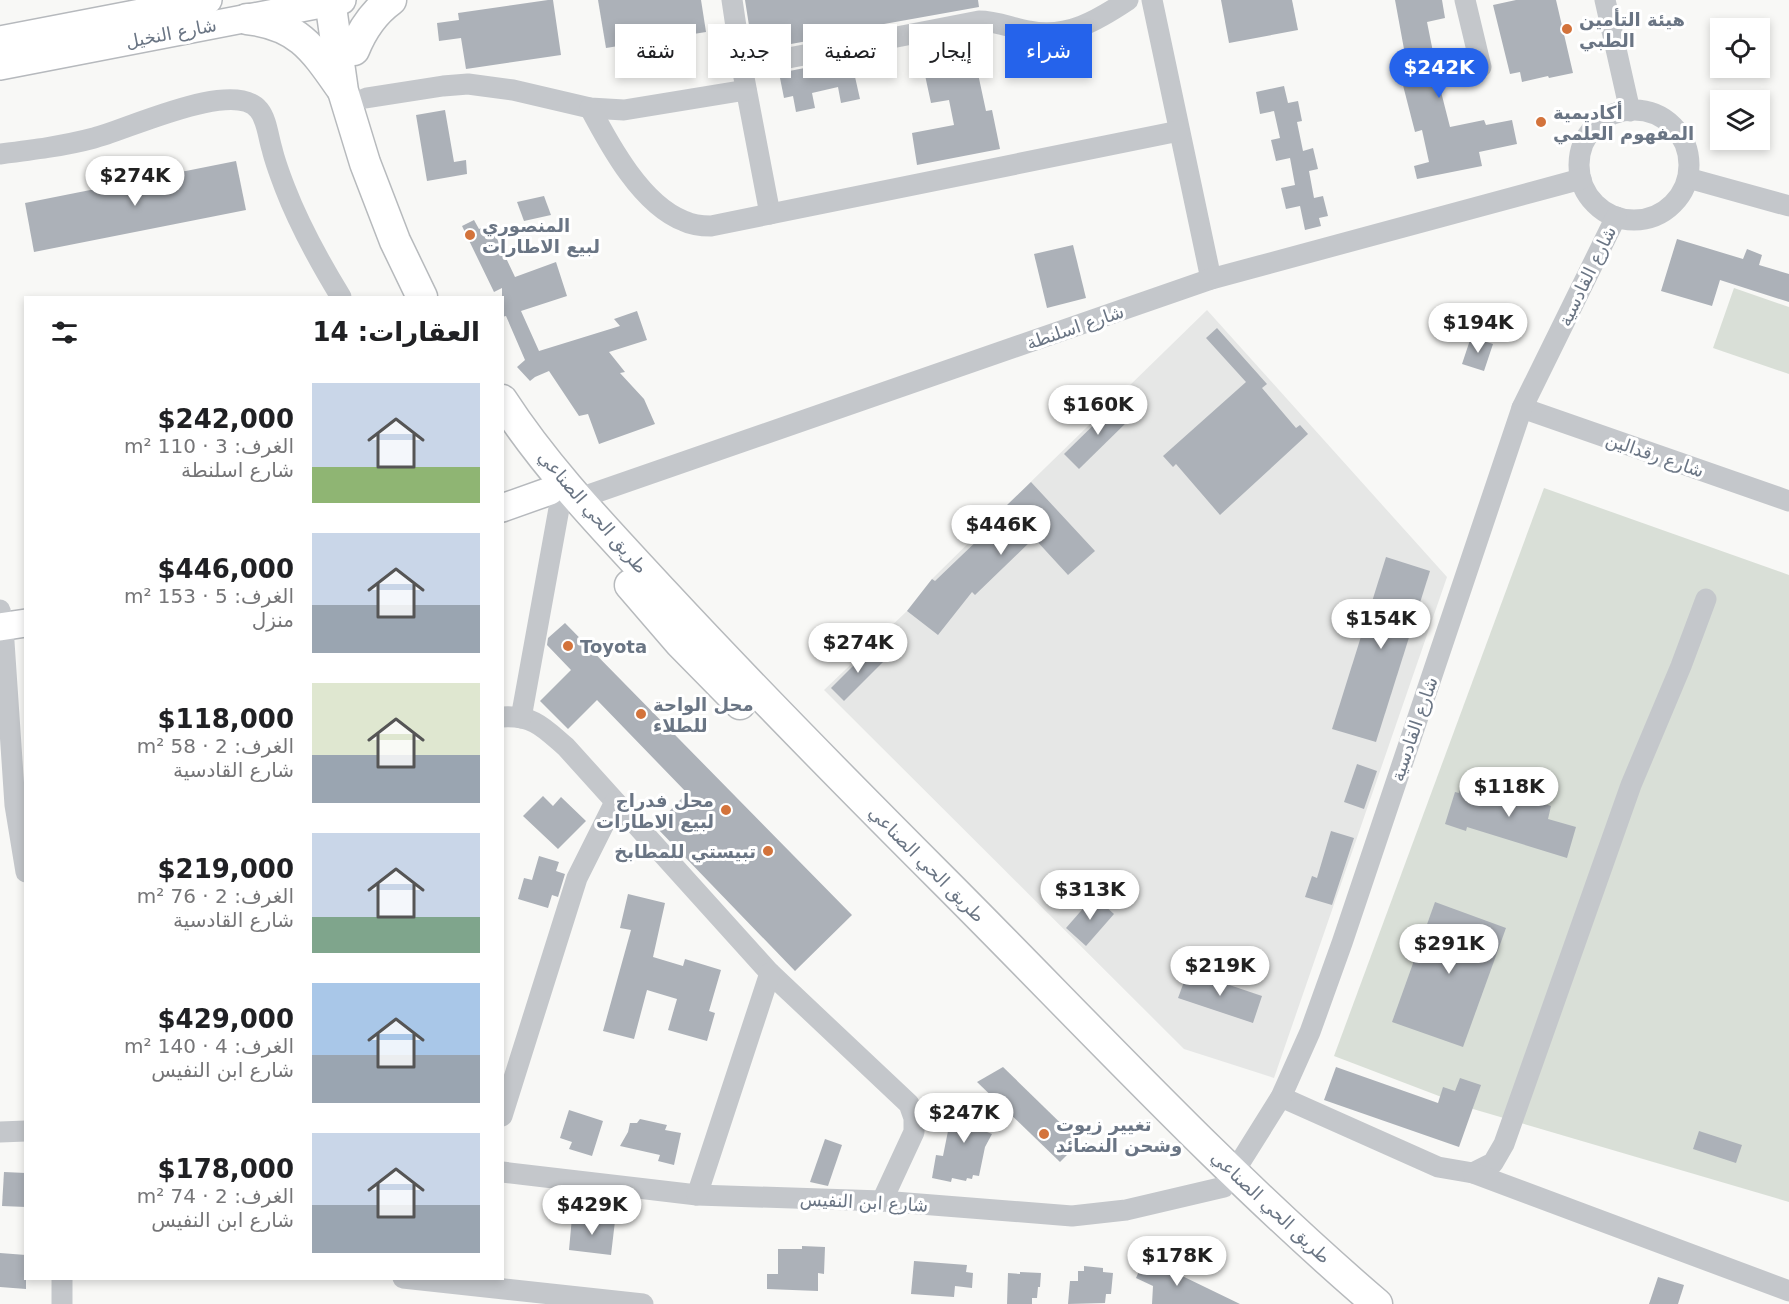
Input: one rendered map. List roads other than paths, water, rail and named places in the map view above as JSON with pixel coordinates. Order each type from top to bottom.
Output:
[{"type":"highway","points":[[354,50],[366,25],[391,0]]},
{"type":"highway","points":[[338,1],[354,50],[355,95]]},
{"type":"highway","points":[[338,1],[365,164],[395,241],[422,296]]},
{"type":"highway","points":[[246,19],[269,22],[297,35],[355,95],[378,149],[407,231],[439,296]]},
{"type":"highway","name":"طريق الحي الصناعي","points":[[504,403],[562,497]]},
{"type":"highway","name":"طريق الحي الصناعي","points":[[504,432],[562,497],[680,643],[903,863],[1100,1066],[1229,1180],[1298,1234],[1377,1304]]},
{"type":"highway","name":"طريق الحي الصناعي","points":[[1229,1180],[1326,1287],[1347,1304]]},
{"type":"main road","name":"شارع النخيل","points":[[0,40],[208,0]]},
{"type":"main road","name":"شارع النخيل","points":[[0,66],[338,1]]},
{"type":"main road","points":[[504,508],[562,497]]},
{"type":"street","points":[[732,0],[736,24]]},
{"type":"street","points":[[791,57],[979,21],[994,22],[1031,32],[1068,31],[1094,22],[1128,0]]},
{"type":"street","points":[[1152,0],[1211,279]]},
{"type":"street","points":[[1465,0],[1481,67]]},
{"type":"street","points":[[1605,0],[1630,111]]},
{"type":"street","points":[[744,78],[770,214]]},
{"type":"street","points":[[355,95],[468,84],[513,90],[590,108],[624,110],[746,90]]},
{"type":"street","points":[[0,154],[98,138],[194,105],[222,100],[247,102],[260,110],[292,207],[315,255],[340,296]]},
{"type":"street","points":[[590,108],[611,148],[649,196],[672,216],[684,222],[711,226],[1179,131]]},
{"type":"street","points":[[1630,111],[1645,112],[1659,116],[1671,124],[1680,135],[1687,149],[1688,178],[1676,201],[1655,216],[1642,220],[1616,217],[1606,213],[1590,198],[1581,179],[1579,166],[1581,152],[1594,128],[1604,120],[1630,111]]},
{"type":"street","points":[[1688,178],[1789,206]]},
{"type":"street","name":"شارع اسلنطة","points":[[562,497],[1211,279],[1581,179]]},
{"type":"street","name":"شارع القادسية","points":[[1229,1180],[1281,1097],[1310,1032],[1522,408],[1616,217]]},
{"type":"street","name":"شارع رقدالين","points":[[1522,408],[1789,501]]},
{"type":"street","points":[[562,497],[512,717],[539,723],[566,747],[770,973],[909,1104],[914,1118],[914,1132],[882,1201]]},
{"type":"street","points":[[1473,1173],[1493,1163],[1504,1144],[1631,785],[1681,666],[1706,599]]},
{"type":"street","points":[[7,622],[13,805],[24,862]]},
{"type":"street","points":[[504,1110],[578,878],[615,802]]},
{"type":"street","points":[[697,1195],[770,973]]},
{"type":"street","points":[[1281,1097],[1438,1167],[1473,1173],[1789,1291]]},
{"type":"street","points":[[0,1132],[24,1131]]},
{"type":"street","name":"شارع ابن النفيس","points":[[504,1172],[697,1195],[882,1201],[1072,1216],[1126,1210],[1229,1180]]},
{"type":"street","points":[[62,1280],[62,1304]]},
{"type":"street","points":[[417,1280],[552,1299],[643,1304]]},
{"type":"place","name":"هيئة التأمين الطبي","points":[[1567,29]]},
{"type":"place","name":"أكاديمية المفهوم العلمي","points":[[1541,122]]},
{"type":"place","name":"المنصوري لبيع الاطارات","points":[[470,235]]},
{"type":"place","name":"Toyota","points":[[568,646]]},
{"type":"place","name":"محل الواحة للطلاء","points":[[641,714]]},
{"type":"place","name":"محل فدراج لبيع الاطارات","points":[[726,810]]},
{"type":"place","name":"تبيستي للمطابخ","points":[[768,851]]},
{"type":"place","name":"تغيير زيوت وشحن النضائد","points":[[1044,1134]]}]
